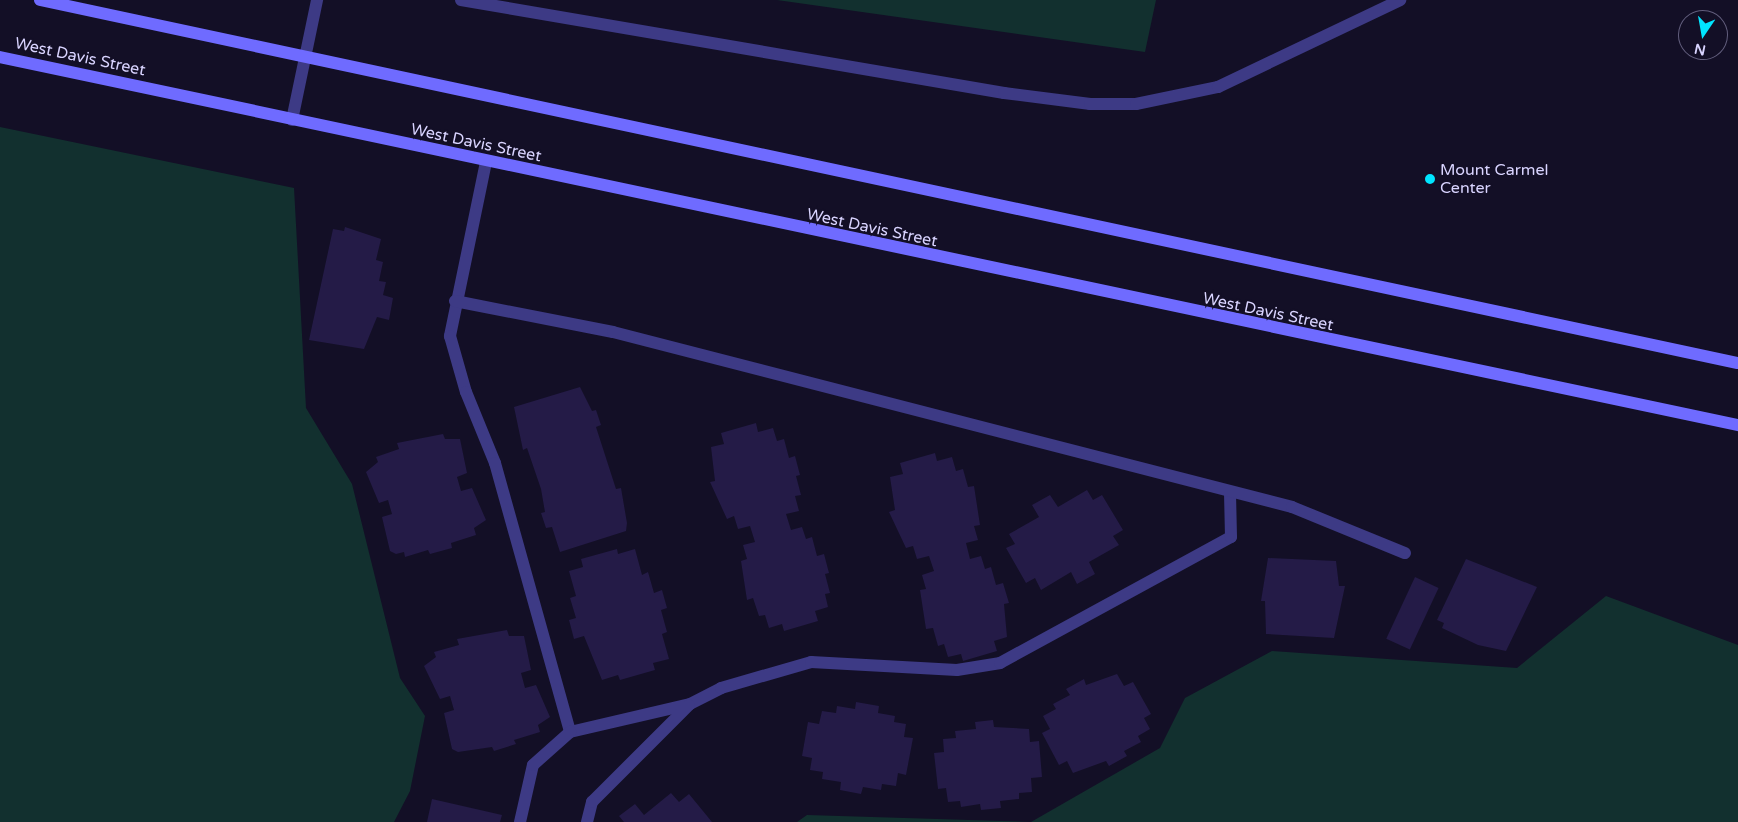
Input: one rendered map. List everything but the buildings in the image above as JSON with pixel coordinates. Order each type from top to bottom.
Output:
[{"type":"main road","points":[[40,0],[303,58],[1738,363]]},
{"type":"main road","name":"West Davis Street","points":[[0,57],[486,162],[1738,425]]},
{"type":"lane","points":[[292,120],[303,58],[317,0]]},
{"type":"lane","points":[[312,15],[326,0]]},
{"type":"lane","points":[[461,0],[1004,93],[1090,104],[1136,104],[1218,87],[1400,0]]},
{"type":"lane","points":[[486,162],[455,300],[450,336],[466,392],[495,463],[570,732]]},
{"type":"lane","points":[[455,300],[613,332],[1230,494],[1292,507],[1405,554]]},
{"type":"lane","points":[[520,822],[533,765],[570,732],[690,704],[721,688],[811,662],[957,670],[1000,663],[1231,537],[1230,494]]},
{"type":"lane","points":[[588,822],[592,802],[690,704]]},
{"type":"green space","points":[[777,0],[1156,0],[1145,52]]},
{"type":"green space","points":[[0,127],[294,188],[306,408],[352,484],[400,678],[425,716],[410,791],[394,822],[0,822]]},
{"type":"green space","points":[[1606,596],[1738,645],[1738,822],[1031,822],[1160,748],[1185,698],[1272,651],[1517,668]]},
{"type":"green space","points":[[807,815],[1031,822],[797,822]]},
{"type":"place","name":"Mount Carmel Center","points":[[1430,179]]}]
